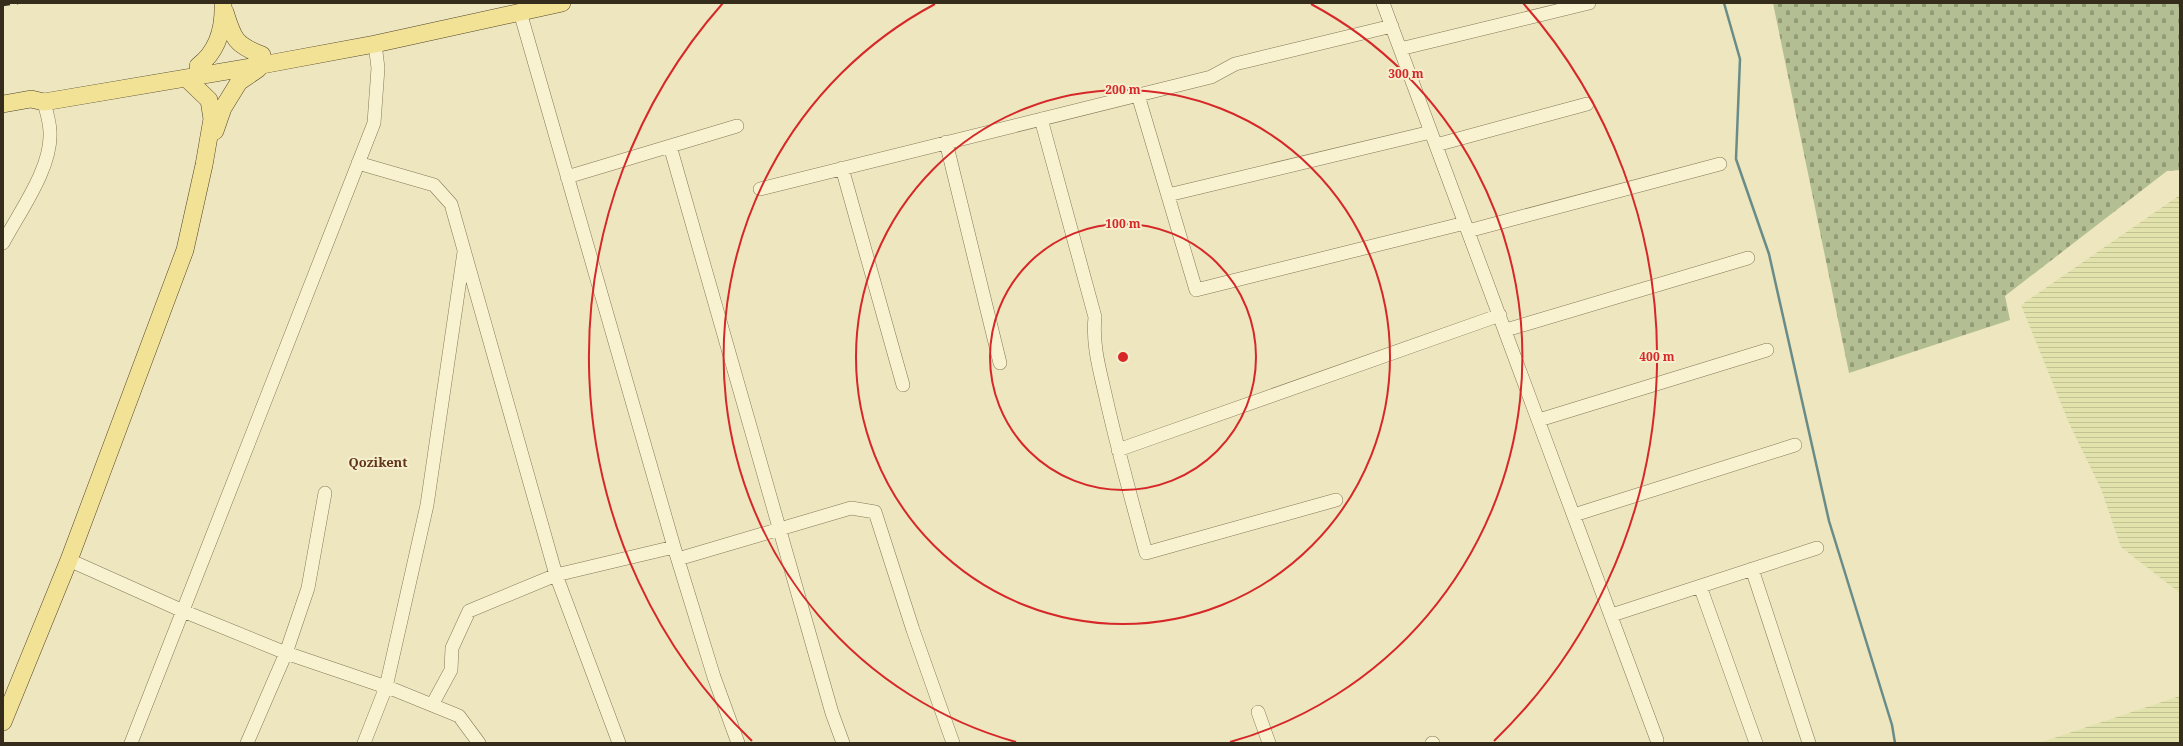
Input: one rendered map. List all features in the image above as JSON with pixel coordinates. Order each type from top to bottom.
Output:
[{"type":"main road","points":[[3,104],[186,78],[262,60],[524,8],[562,3]]},
{"type":"main road","points":[[223,6],[233,36],[262,60]]},
{"type":"main road","points":[[198,66],[210,57],[219,38],[223,6]]},
{"type":"main road","points":[[37,100],[43,92],[198,66],[262,60],[375,44],[524,8]]},
{"type":"main road","points":[[204,165],[223,108],[239,82],[262,60]]},
{"type":"main road","points":[[3,722],[69,560],[185,250],[204,165],[212,119],[209,100],[186,78]]},
{"type":"street","points":[[1383,3],[1612,615],[1657,740]]},
{"type":"street","points":[[1400,49],[1589,3]]},
{"type":"street","points":[[524,8],[568,177],[676,553],[714,677],[738,743]]},
{"type":"street","points":[[760,189],[1211,77],[1235,64],[1392,26]]},
{"type":"street","points":[[131,743],[374,123],[378,68],[375,44]]},
{"type":"street","points":[[1138,95],[1196,290],[1467,227],[1720,164]]},
{"type":"street","points":[[3,243],[43,170],[50,146],[50,131],[37,100]]},
{"type":"street","points":[[1436,145],[1587,104]]},
{"type":"street","points":[[1041,118],[1095,317],[1093,335],[1095,347],[1118,450],[1146,553],[1336,500]]},
{"type":"street","points":[[568,177],[737,126]]},
{"type":"street","points":[[1168,195],[1431,132]]},
{"type":"street","points":[[946,142],[1000,363]]},
{"type":"street","points":[[670,146],[832,713],[843,743]]},
{"type":"street","points":[[358,163],[434,185],[451,204],[556,575],[619,743]]},
{"type":"street","points":[[842,168],[903,385]]},
{"type":"street","points":[[364,743],[386,688],[427,505],[464,248]]},
{"type":"street","points":[[1506,330],[1748,258]]},
{"type":"street","points":[[1118,450],[1500,316]]},
{"type":"street","points":[[1539,420],[1767,350]]},
{"type":"street","points":[[1574,515],[1795,445]]},
{"type":"street","points":[[247,743],[286,653],[308,588],[325,493]]},
{"type":"street","points":[[432,705],[451,670],[452,648],[469,611],[556,575],[676,553],[780,530],[852,508],[876,512],[913,630],[953,743]]},
{"type":"street","points":[[1612,615],[1817,548]]},
{"type":"street","points":[[69,560],[183,611],[286,653],[386,688],[459,716],[479,743]]},
{"type":"street","points":[[1752,569],[1809,743]]},
{"type":"street","points":[[1700,586],[1756,743]]},
{"type":"street","points":[[1258,712],[1269,743]]},
{"type":"green space","points":[[1773,3],[2180,3],[2180,170],[2167,171],[2005,296],[2010,320],[1849,373]]},
{"type":"green space","points":[[2180,195],[2180,593],[2121,547],[2101,489],[2069,423],[2021,305]]},
{"type":"green space","points":[[2180,696],[2180,743],[2039,743]]},
{"type":"waterway","points":[[1724,3],[1740,59],[1736,159],[1769,254],[1829,521],[1892,725],[1895,743]]},
{"type":"railway","points":[[3,5],[18,3]]},
{"type":"district","name":"Qozikent","points":[[378,462]]}]
